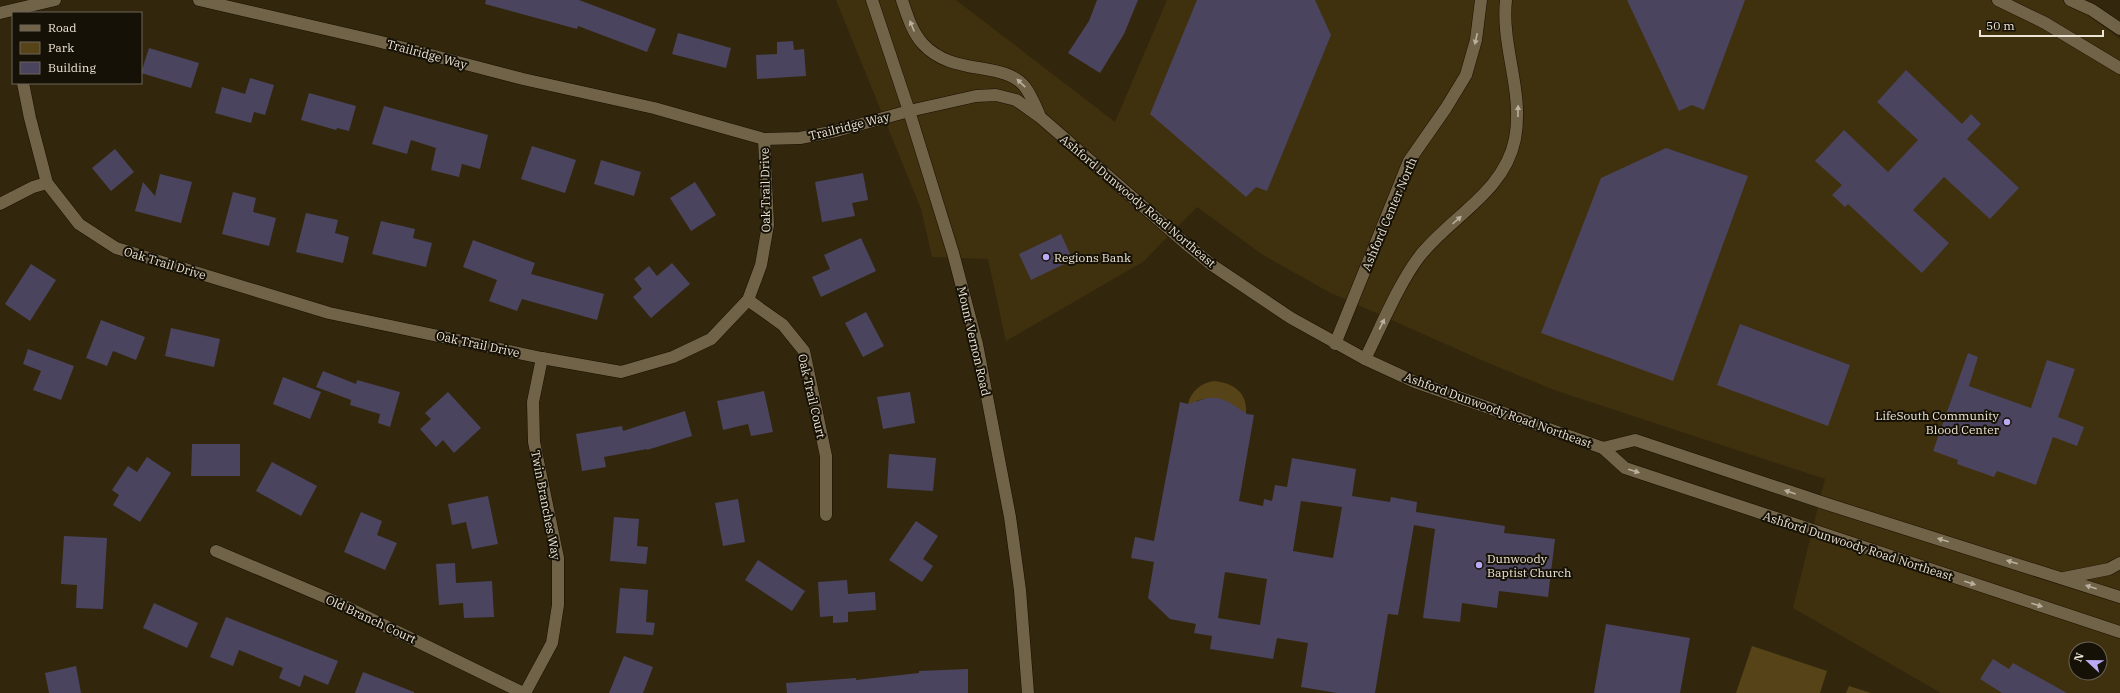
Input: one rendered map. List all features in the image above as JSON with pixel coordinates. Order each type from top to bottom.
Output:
[{"type":"street","points":[[0,13],[17,11],[55,0]]},
{"type":"street","name":"Trailridge Way","points":[[199,0],[377,41],[523,79],[654,108]]},
{"type":"street","name":"Mount Vernon Road","points":[[872,0],[910,111],[953,253],[977,344],[1010,517],[1020,590],[1028,693]]},
{"type":"street","points":[[902,0],[914,32],[931,52],[952,63],[1006,74],[1016,79],[1031,95],[1040,117]]},
{"type":"street","name":"Ashford Center North","points":[[1335,344],[1409,161],[1446,108],[1466,75],[1476,40],[1481,0]]},
{"type":"street","points":[[1365,359],[1419,258],[1484,195],[1498,178],[1510,155],[1517,125],[1518,96],[1507,44],[1506,0]]},
{"type":"street","points":[[1998,0],[2045,23],[2120,68]]},
{"type":"street","points":[[2070,0],[2092,10],[2120,29]]},
{"type":"street","name":"Oak Trail Drive","points":[[23,84],[30,118],[47,183],[79,224],[116,248],[329,313],[542,358],[621,372],[673,357],[711,338],[748,300],[761,265],[768,226],[764,139],[654,108]]},
{"type":"street","name":"Ashford Dunwoody Road Northeast","points":[[910,111],[976,96],[996,95],[1016,100],[1040,117],[1212,265],[1291,318],[1335,344],[1365,359],[1443,393],[1604,448],[1625,468],[2120,632]]},
{"type":"street","name":"Trailridge Way","points":[[764,139],[800,138],[836,131],[910,111]]},
{"type":"street","points":[[0,204],[33,187],[47,183]]},
{"type":"street","name":"Oak Trail Court","points":[[748,300],[783,325],[804,351],[826,456],[826,516]]},
{"type":"street","name":"Twin Branches Way","points":[[524,693],[552,643],[558,605],[558,558],[534,442],[533,402],[542,358]]},
{"type":"street","name":"Ashford Dunwoody Road Northeast","points":[[1604,448],[1635,440],[1827,504],[2120,597]]},
{"type":"street","name":"Old Branch Court","points":[[216,551],[334,601],[524,693]]},
{"type":"street","points":[[2063,578],[2109,569],[2120,563]]},
{"type":"shaded area","points":[[836,0],[956,0],[1115,122],[1167,0],[2067,0],[2120,39],[2120,693],[1941,693],[1793,608],[1825,479],[1554,390],[1479,359],[1329,292],[1263,255],[1197,207],[1143,262],[1006,341],[988,259],[932,257],[921,209]]},
{"type":"green space","points":[[1214,381],[1228,384],[1238,390],[1245,400],[1246,414],[1228,403],[1217,399],[1204,399],[1196,401],[1195,405],[1188,404],[1189,399],[1197,388]]},
{"type":"green space","points":[[1752,646],[1827,671],[1820,693],[1736,693]]},
{"type":"green space","points":[[1849,686],[1871,693],[1846,693]]},
{"type":"building","points":[[486,0],[579,0],[656,29],[647,52],[578,26],[577,29],[485,4]]},
{"type":"building","points":[[1097,0],[1138,0],[1124,34],[1100,73],[1068,53],[1089,21]]},
{"type":"building","points":[[1197,0],[1315,0],[1331,35],[1267,191],[1256,187],[1246,197],[1150,114]]},
{"type":"building","points":[[1627,0],[1745,0],[1704,110],[1692,105],[1679,111]]},
{"type":"building","points":[[678,33],[731,48],[726,68],[672,54]]},
{"type":"building","points":[[793,41],[794,50],[804,49],[806,76],[757,79],[756,55],[777,54],[777,42]]},
{"type":"building","points":[[149,48],[199,63],[191,88],[142,73]]},
{"type":"building","points":[[1906,70],[1962,124],[1971,114],[1981,124],[1967,139],[2019,188],[1990,219],[1944,177],[1913,210],[1949,243],[1922,273],[1848,204],[1845,207],[1832,195],[1842,185],[1815,161],[1844,130],[1888,172],[1918,140],[1877,102]]},
{"type":"building","points":[[250,78],[274,85],[265,115],[254,112],[251,123],[215,113],[222,87],[245,94]]},
{"type":"building","points":[[309,93],[356,106],[349,131],[337,128],[336,130],[301,120]]},
{"type":"building","points":[[384,106],[488,135],[480,169],[462,164],[459,177],[431,170],[436,148],[411,140],[407,154],[372,144]]},
{"type":"building","points":[[532,146],[576,160],[565,193],[521,179]]},
{"type":"building","points":[[1666,148],[1748,176],[1673,381],[1541,333],[1601,178]]},
{"type":"building","points":[[115,149],[134,172],[111,191],[92,168]]},
{"type":"building","points":[[601,160],[641,172],[634,196],[594,184]]},
{"type":"building","points":[[863,173],[868,200],[852,203],[855,216],[822,222],[815,182]]},
{"type":"building","points":[[160,174],[192,182],[181,223],[135,211],[143,182],[155,196]]},
{"type":"building","points":[[695,182],[716,215],[691,231],[670,198]]},
{"type":"building","points":[[233,192],[256,198],[253,212],[276,218],[269,246],[222,234]]},
{"type":"building","points":[[306,213],[338,220],[335,233],[349,237],[343,263],[296,252]]},
{"type":"building","points":[[381,221],[415,229],[413,238],[432,243],[426,267],[372,254]]},
{"type":"building","name":"Regions Bank","points":[[1061,234],[1073,260],[1031,280],[1019,254]]},
{"type":"building","points":[[861,238],[876,271],[821,297],[812,277],[830,269],[824,255]]},
{"type":"building","points":[[473,240],[535,263],[531,274],[604,294],[597,320],[522,299],[517,311],[489,301],[497,280],[463,267]]},
{"type":"building","points":[[672,263],[690,284],[651,318],[633,297],[642,289],[634,279],[649,266],[657,276]]},
{"type":"building","points":[[31,264],[56,280],[30,321],[5,304]]},
{"type":"building","points":[[866,312],[884,346],[863,357],[845,323]]},
{"type":"building","points":[[101,320],[145,337],[136,360],[113,351],[107,366],[86,358]]},
{"type":"building","points":[[1740,324],[1850,365],[1828,426],[1717,385]]},
{"type":"building","points":[[171,328],[220,339],[214,367],[165,356]]},
{"type":"building","points":[[28,349],[74,366],[61,400],[33,390],[41,371],[23,364]]},
{"type":"building","name":"LifeSouth Community Blood Center","points":[[1968,353],[1978,357],[1969,386],[2031,408],[2047,360],[2075,369],[2058,417],[2084,427],[2077,446],[2053,437],[2036,485],[1997,471],[1994,477],[1957,464],[1958,460],[1933,451]]},
{"type":"building","points":[[323,371],[356,384],[357,380],[400,392],[390,427],[378,423],[380,414],[350,405],[351,400],[316,387]]},
{"type":"building","points":[[283,377],[321,392],[310,419],[273,404]]},
{"type":"building","points":[[764,391],[773,432],[751,436],[748,424],[723,430],[717,401]]},
{"type":"building","points":[[448,392],[481,428],[454,453],[443,440],[436,447],[420,429],[431,419],[425,413]]},
{"type":"building","points":[[910,392],[915,423],[883,429],[877,397]]},
{"type":"building","points":[[1207,398],[1218,398],[1229,402],[1247,414],[1254,415],[1239,501],[1263,506],[1264,499],[1272,501],[1275,485],[1287,487],[1292,458],[1356,469],[1352,496],[1390,502],[1391,497],[1417,502],[1416,512],[1505,526],[1504,533],[1555,539],[1548,597],[1499,591],[1497,608],[1462,603],[1460,622],[1423,618],[1435,529],[1414,525],[1398,615],[1388,614],[1375,693],[1337,693],[1301,687],[1308,643],[1277,638],[1273,659],[1210,649],[1212,636],[1194,633],[1196,624],[1170,619],[1148,598],[1154,562],[1131,558],[1135,537],[1154,541],[1180,402],[1188,404]],"holes":[[[1301,501],[1342,507],[1333,558],[1293,551]],[[1225,572],[1267,579],[1260,625],[1218,618]]]},
{"type":"building","points":[[685,411],[692,436],[647,450],[604,457],[606,467],[582,471],[576,434],[622,426],[623,431]]},
{"type":"building","points":[[192,444],[240,444],[240,476],[191,476]]},
{"type":"building","points":[[889,454],[936,458],[933,491],[887,488]]},
{"type":"building","points":[[147,457],[171,473],[140,522],[113,505],[119,495],[112,490],[128,466],[137,472]]},
{"type":"building","points":[[272,462],[317,486],[301,516],[256,491]]},
{"type":"building","points":[[488,496],[498,544],[472,549],[466,522],[452,525],[448,504]]},
{"type":"building","points":[[738,499],[745,542],[723,546],[715,503]]},
{"type":"building","points":[[361,512],[382,521],[377,535],[397,543],[385,570],[344,552]]},
{"type":"building","points":[[614,517],[639,519],[637,546],[648,547],[646,564],[610,561]]},
{"type":"building","points":[[916,521],[938,536],[923,559],[933,566],[922,582],[889,560]]},
{"type":"building","points":[[64,536],[107,538],[103,609],[76,608],[77,585],[61,584]]},
{"type":"building","points":[[758,560],[805,591],[792,611],[745,580]]},
{"type":"building","points":[[455,563],[456,583],[492,581],[494,617],[464,618],[463,603],[439,605],[436,564]]},
{"type":"building","points":[[847,580],[848,594],[875,592],[876,610],[848,612],[848,622],[833,623],[833,616],[820,617],[818,582]]},
{"type":"building","points":[[620,588],[648,590],[646,622],[655,623],[653,635],[616,633]]},
{"type":"building","points":[[154,603],[198,623],[187,648],[143,628]]},
{"type":"building","points":[[226,617],[338,661],[328,685],[304,675],[300,687],[279,678],[283,668],[239,650],[233,666],[210,657]]},
{"type":"building","points":[[1606,624],[1690,638],[1680,693],[1594,693]]},
{"type":"building","points":[[624,656],[653,667],[643,693],[609,693]]},
{"type":"building","points":[[1993,659],[2009,669],[2013,663],[2067,693],[2002,693],[1980,679]]},
{"type":"building","points":[[76,666],[81,693],[49,693],[45,673]]},
{"type":"building","points":[[968,669],[968,693],[787,693],[786,683],[856,678],[856,680],[919,673],[919,671]]},
{"type":"building","points":[[363,672],[414,692],[414,693],[355,693]]},
{"type":"place","name":"Regions Bank","points":[[1046,257]]},
{"type":"place","name":"LifeSouth Community Blood Center","points":[[2007,422]]},
{"type":"place","name":"Dunwoody Baptist Church","points":[[1479,565]]}]
